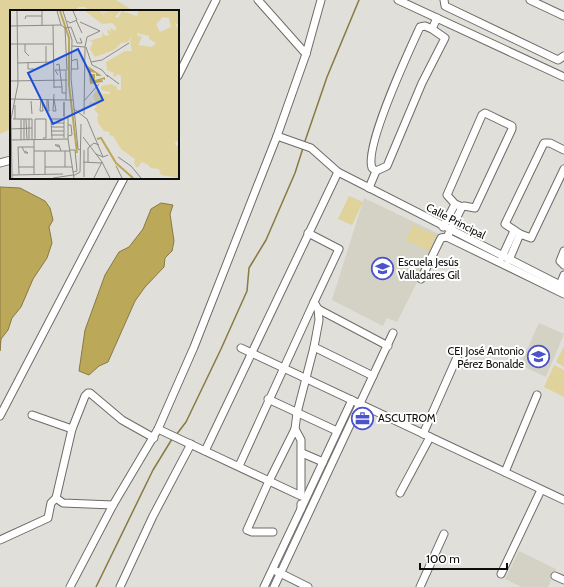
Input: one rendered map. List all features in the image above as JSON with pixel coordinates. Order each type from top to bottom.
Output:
[{"type":"street","points":[[179,74],[216,0]]},
{"type":"street","points":[[258,0],[306,54]]},
{"type":"street","points":[[70,587],[114,505],[154,438],[161,430],[277,136],[306,54],[321,0]]},
{"type":"street","points":[[444,0],[445,6],[558,60],[564,56]]},
{"type":"street","points":[[530,0],[564,16]]},
{"type":"street","points":[[401,1],[564,77]]},
{"type":"street","points":[[432,29],[436,18]]},
{"type":"street","points":[[369,188],[376,171],[387,166],[422,83],[445,38],[425,26],[420,27],[377,131],[370,160],[372,168],[376,171]]},
{"type":"street","points":[[485,113],[512,126],[511,133],[475,208],[464,206],[462,208],[455,204],[447,195],[482,115],[485,113]]},
{"type":"street","name":"Calle Principal","points":[[277,136],[311,148],[338,172],[451,231],[562,286]]},
{"type":"street","points":[[564,150],[544,143],[504,223],[517,233],[531,238],[564,169]]},
{"type":"street","points":[[0,163],[10,160]]},
{"type":"street","points":[[205,451],[338,172]]},
{"type":"street","points":[[0,416],[123,179]]},
{"type":"street","points":[[443,226],[455,204]]},
{"type":"street","points":[[447,237],[462,208]]},
{"type":"street","points":[[273,532],[252,532],[247,530],[269,481],[296,429],[297,413],[314,347],[319,320],[316,306],[318,291],[339,249],[308,233]]},
{"type":"street","points":[[505,258],[517,233]]},
{"type":"street","points":[[421,278],[441,238],[447,237],[564,294]]},
{"type":"street","points":[[564,251],[560,261],[564,265]]},
{"type":"street","points":[[562,286],[564,275]]},
{"type":"street","points":[[316,306],[388,346]]},
{"type":"street","points":[[239,466],[268,399],[316,306]]},
{"type":"street","points":[[274,587],[393,333]]},
{"type":"street","points":[[314,347],[373,376]]},
{"type":"street","points":[[241,348],[564,500]]},
{"type":"street","points":[[423,434],[458,355]]},
{"type":"street","points":[[0,540],[48,518],[51,504],[56,498],[72,429],[88,393],[122,420],[154,438]]},
{"type":"street","points":[[505,472],[537,395]]},
{"type":"street","points":[[268,399],[337,431]]},
{"type":"street","points":[[264,587],[352,400]]},
{"type":"street","points":[[32,415],[72,429]]},
{"type":"street","points":[[296,429],[301,440],[302,453],[301,509]]},
{"type":"street","points":[[161,430],[301,496]]},
{"type":"street","points":[[400,493],[430,437]]},
{"type":"street","points":[[120,587],[188,443]]},
{"type":"street","points":[[302,453],[323,462]]},
{"type":"street","points":[[501,574],[541,490]]},
{"type":"street","points":[[56,498],[64,503],[114,505]]},
{"type":"street","points":[[420,587],[444,534]]},
{"type":"street","points":[[272,570],[308,587]]},
{"type":"street","points":[[555,576],[564,580]]},
{"type":"shaded area","points":[[0,0],[116,0],[131,10],[88,10],[85,7],[79,7],[75,10],[10,10],[10,129],[0,134]]},
{"type":"shaded area","points":[[0,187],[20,188],[45,201],[50,208],[53,220],[49,227],[52,243],[47,258],[33,279],[21,307],[12,318],[8,330],[1,339],[0,351]]},
{"type":"shaded area","points":[[349,196],[363,202],[352,225],[338,219]]},
{"type":"shaded area","name":"Escuela Jesús Valladares Gil","points":[[364,198],[441,235],[397,322],[387,318],[383,326],[332,300]]},
{"type":"shaded area","points":[[161,203],[173,205],[170,214],[174,241],[172,251],[165,258],[164,267],[145,287],[135,301],[108,362],[99,366],[89,375],[79,371],[85,330],[105,275],[119,252],[129,247],[143,229],[151,209]]},
{"type":"shaded area","points":[[413,225],[436,235],[429,251],[406,240]]},
{"type":"shaded area","name":"CEI José Antonio Pérez Bonalde","points":[[539,323],[564,334],[546,377],[520,365]]},
{"type":"shaded area","points":[[564,346],[564,367],[556,362]]},
{"type":"shaded area","points":[[554,365],[564,370],[564,397],[544,387]]},
{"type":"shaded area","points":[[519,551],[556,569],[548,587],[522,587],[505,579]]},
{"type":"waterway","points":[[304,144],[327,77],[359,0]]},
{"type":"waterway","points":[[176,435],[186,422],[247,291],[249,268],[266,240],[295,173],[303,148]]},
{"type":"waterway","points":[[96,587],[153,470],[172,439]]},
{"type":"place","name":"Escuela Jesús Valladares Gil","points":[[383,268]]},
{"type":"place","name":"CEI José Antonio Pérez Bonalde","points":[[539,357]]},
{"type":"place","name":"ASCUTROM","points":[[362,418]]}]
